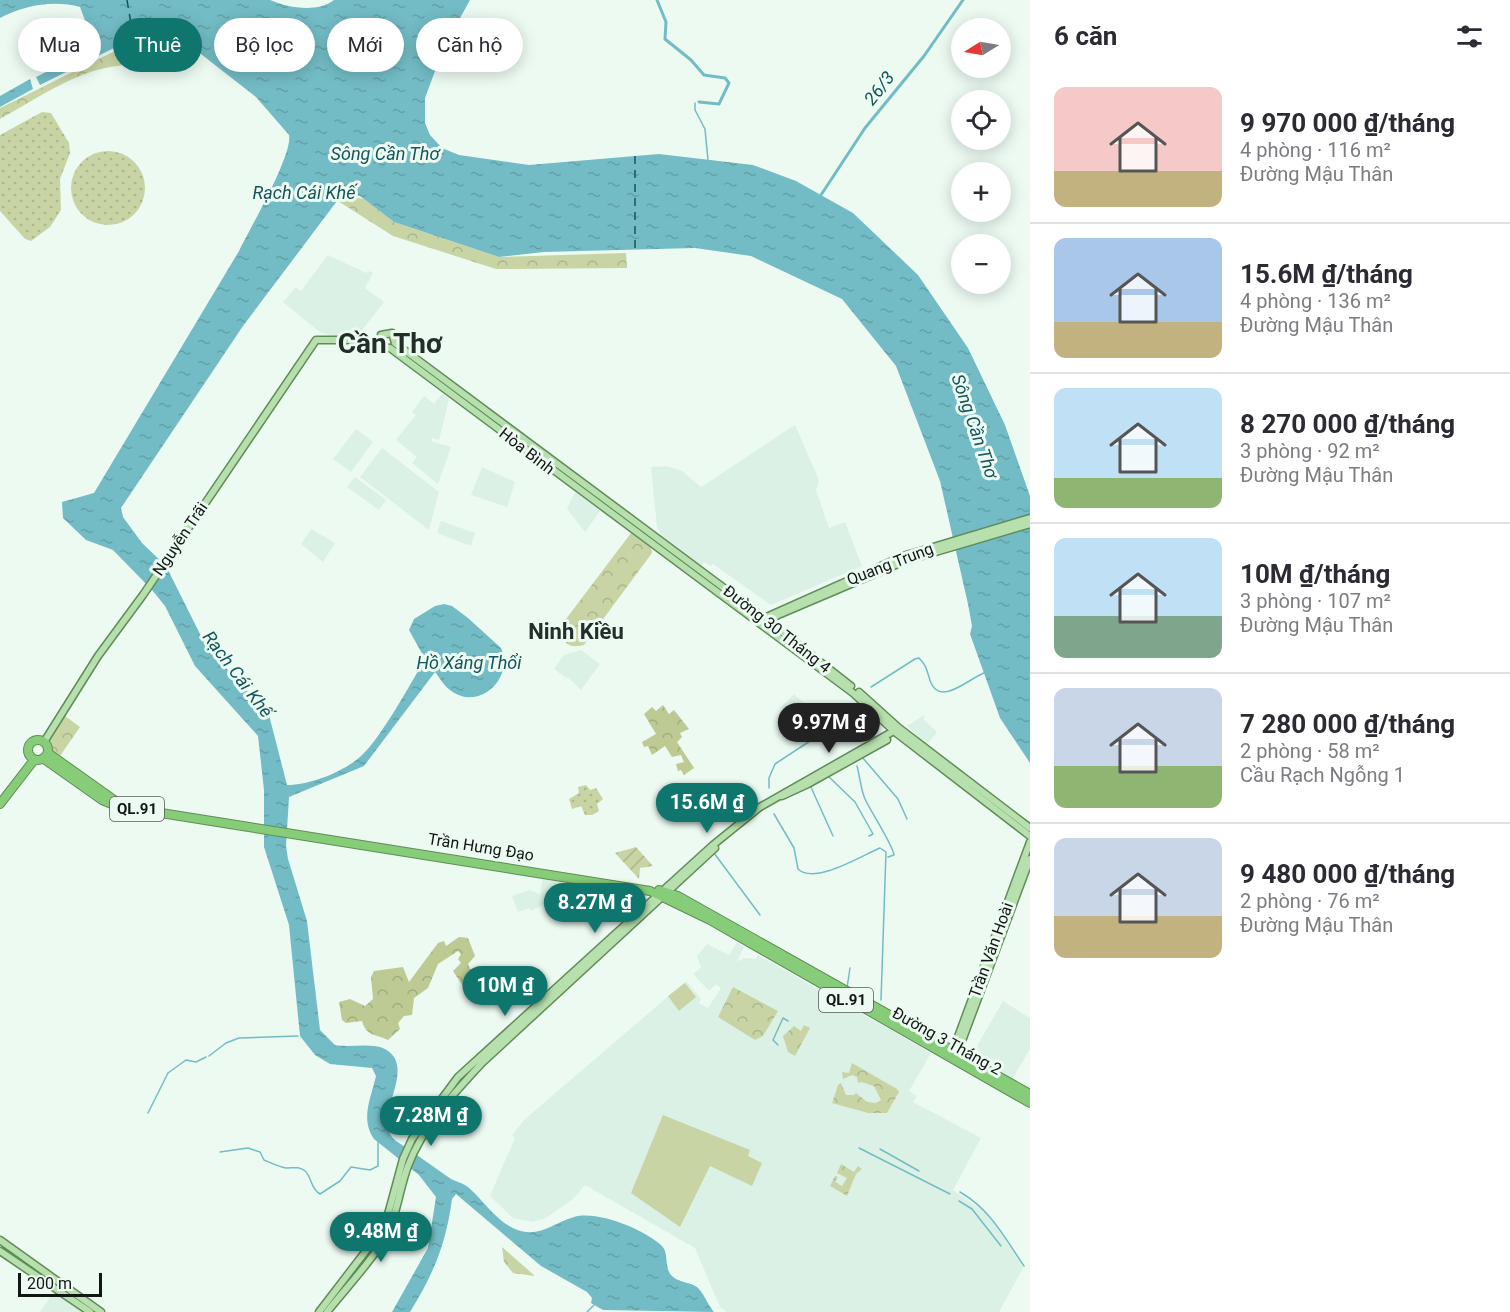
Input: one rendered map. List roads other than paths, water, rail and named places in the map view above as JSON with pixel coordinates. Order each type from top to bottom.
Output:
[{"type":"highway","points":[[0,798],[31,757],[46,756],[44,742],[32,742],[31,757],[0,804]]},
{"type":"highway","name":"Trần Hưng Đạo","points":[[46,756],[109,803],[662,893]]},
{"type":"highway","name":"Đường 3 Tháng 2","points":[[662,893],[800,972],[1030,1094]]},
{"type":"highway","name":"Đường 3 Tháng 2","points":[[954,1055],[1030,1103]]},
{"type":"main road","points":[[389,332],[395,338],[392,346],[382,347],[379,340],[381,335],[389,332]]},
{"type":"main road","name":"Nguyễn Trãi","points":[[44,742],[98,656],[145,591],[291,373],[319,338],[332,341],[379,340]]},
{"type":"main road","name":"Hòa Bình","points":[[392,346],[662,548]]},
{"type":"main road","name":"Quang Trung","points":[[858,579],[903,556],[1030,518]]},
{"type":"main road","name":"Quang Trung","points":[[766,619],[905,561],[1030,524]]},
{"type":"main road","name":"Đường 30 Tháng 4","points":[[662,548],[698,568],[766,619],[867,699],[896,731],[1030,828]]},
{"type":"main road","name":"Đường 30 Tháng 4","points":[[662,548],[761,626],[853,693],[896,731],[1030,836]]},
{"type":"main road","points":[[694,575],[698,568]]},
{"type":"main road","points":[[761,626],[766,619]]},
{"type":"main road","points":[[319,1312],[375,1239],[387,1218],[418,1144],[451,1091],[604,946],[714,847],[782,796],[890,738],[896,731]]},
{"type":"main road","name":"Trần Văn Hoài","points":[[972,1008],[1030,842]]},
{"type":"main road","name":"Trần Văn Hoài","points":[[954,1055],[1030,859]]},
{"type":"main road","points":[[327,1312],[384,1239],[393,1220],[396,1195]]},
{"type":"main road","points":[[0,1240],[100,1312]]},
{"type":"main road","points":[[0,1251],[90,1312]]},
{"type":"water","points":[[0,0],[270,0],[286,5],[311,8],[320,7],[334,0],[470,0],[460,18],[416,18],[416,72],[435,72],[425,98],[425,123],[430,135],[442,148],[459,155],[529,165],[659,154],[753,165],[796,181],[853,213],[918,275],[968,348],[1005,425],[1030,496],[1030,763],[1000,718],[970,634],[972,626],[968,604],[940,481],[896,366],[842,299],[751,256],[695,248],[544,252],[499,257],[394,222],[360,196],[352,195],[337,201],[243,326],[121,508],[123,517],[142,543],[166,566],[206,646],[269,715],[287,785],[316,780],[345,768],[360,757],[377,738],[425,659],[409,630],[414,619],[435,606],[444,604],[452,606],[501,648],[504,659],[503,670],[499,680],[492,688],[472,697],[461,696],[448,688],[435,672],[364,766],[289,797],[286,846],[307,921],[320,1030],[335,1045],[380,1047],[395,1058],[398,1069],[389,1110],[390,1134],[399,1143],[451,1179],[468,1187],[502,1221],[515,1229],[531,1232],[546,1229],[574,1217],[595,1216],[633,1228],[662,1246],[671,1275],[696,1286],[714,1312],[603,1310],[591,1303],[592,1298],[587,1292],[541,1266],[456,1194],[452,1199],[438,1258],[426,1284],[410,1312],[392,1312],[428,1248],[436,1197],[419,1175],[374,1139],[370,1131],[367,1116],[376,1076],[372,1068],[330,1064],[315,1055],[300,1036],[289,925],[264,847],[264,790],[258,736],[195,666],[165,606],[152,590],[113,550],[86,540],[63,518],[62,502],[94,493],[239,251],[278,175],[289,135],[256,97],[224,72],[315,72],[315,18],[214,18],[214,64],[202,55],[202,18],[113,18],[113,48],[101,54],[101,18],[84,18],[80,7],[60,4],[40,5],[0,18]]},
{"type":"water","points":[[46,72],[66,72],[40,85],[36,77]]},
{"type":"water","points":[[30,79],[33,89],[0,107],[0,96]]},
{"type":"waterway","points":[[657,0],[666,22],[665,39],[691,60],[704,75],[725,78],[729,83],[719,104],[699,102]]},
{"type":"waterway","name":"26/3","points":[[821,195],[865,128],[924,56],[963,0]]},
{"type":"waterway","points":[[695,103],[695,110],[705,129],[708,160]]},
{"type":"waterway","points":[[871,687],[919,658],[926,667],[931,683],[942,692],[956,688],[984,673]]},
{"type":"waterway","points":[[769,788],[769,778],[775,764],[810,741],[848,706]]},
{"type":"waterway","points":[[862,757],[898,799],[907,819]]},
{"type":"waterway","points":[[857,766],[862,792],[893,850],[894,855],[888,857]]},
{"type":"waterway","points":[[827,775],[855,802],[873,834],[869,836]]},
{"type":"waterway","points":[[810,785],[833,836]]},
{"type":"waterway","points":[[774,814],[794,848],[798,869],[806,873],[815,874],[838,868],[880,848],[886,852],[881,1000]]},
{"type":"waterway","points":[[714,853],[760,915]]},
{"type":"waterway","points":[[847,988],[850,968]]},
{"type":"waterway","points":[[778,1045],[773,1040],[783,1018],[788,1021]]},
{"type":"waterway","points":[[209,1056],[226,1043],[239,1038],[298,1036]]},
{"type":"waterway","points":[[148,1113],[168,1073],[186,1060],[196,1062],[206,1057]]},
{"type":"waterway","points":[[220,1152],[248,1148],[260,1152],[264,1160],[275,1165],[300,1168],[307,1173],[314,1189],[320,1194],[340,1181],[351,1167],[370,1170],[378,1166],[378,1142]]},
{"type":"waterway","points":[[859,1148],[950,1194]]},
{"type":"waterway","points":[[880,1149],[919,1171]]},
{"type":"waterway","points":[[960,1192],[989,1216],[1024,1266]]},
{"type":"waterway","points":[[959,1201],[972,1209],[1001,1246]]},
{"type":"waterway","points":[[587,1312],[594,1305]]},
{"type":"district","name":"Cần Thơ","points":[[390,343]]},
{"type":"district","name":"Ninh Kiều","points":[[576,631]]},
{"type":"water label","name":"Sông Cần Thơ","points":[[385,153]]},
{"type":"water label","name":"Rạch Cái Khế","points":[[304,192]]},
{"type":"water label","name":"Sông Cần Thơ","points":[[975,426]]},
{"type":"water label","name":"Hồ Xáng Thổi","points":[[469,662]]},
{"type":"water label","name":"Rạch Cái Khế","points":[[238,674]]}]
